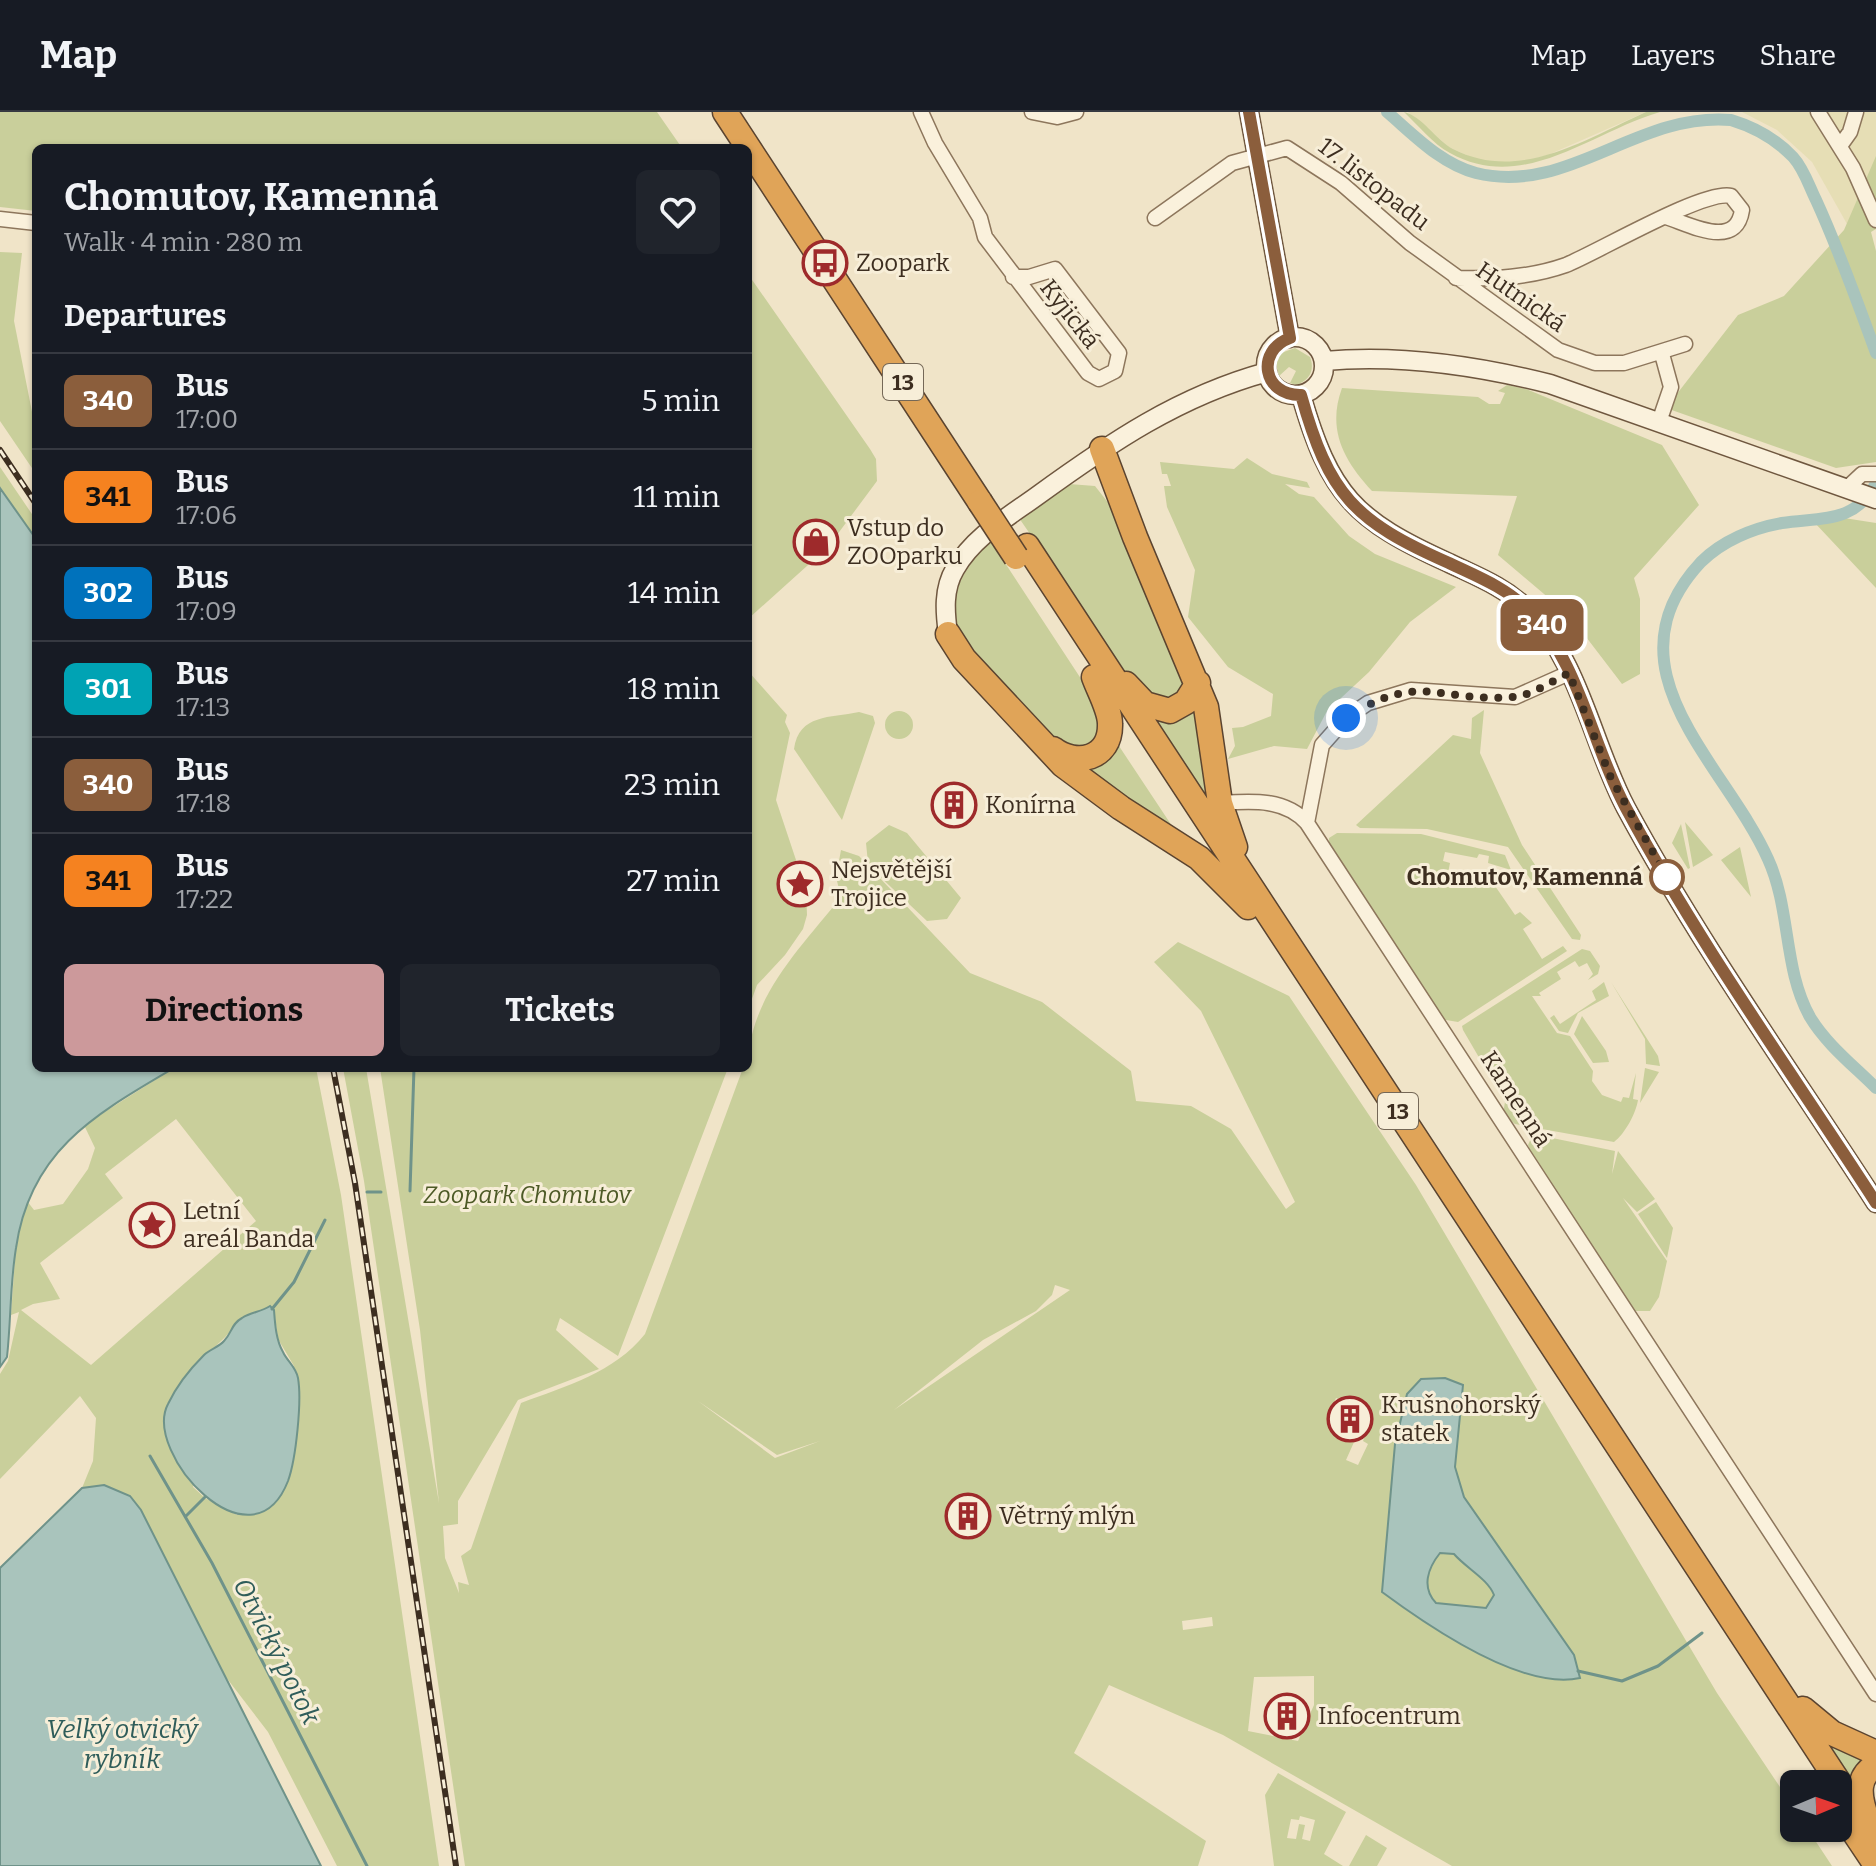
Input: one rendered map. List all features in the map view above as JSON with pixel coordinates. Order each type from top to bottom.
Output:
[{"type":"highway","name":"13","points":[[725,112],[747,144]]},
{"type":"highway","name":"13","points":[[742,112],[841,257],[985,497]]},
{"type":"highway","name":"13","points":[[752,152],[1021,552],[1094,677],[1253,904],[1771,1675],[1874,1836]]},
{"type":"highway","points":[[1102,449],[1135,537],[1198,683],[1208,719],[1220,803],[1253,904]]},
{"type":"highway","name":"13","points":[[1021,552],[1091,646],[1253,904],[1814,1770]]},
{"type":"highway","points":[[948,634],[964,659],[1082,781],[1199,858],[1253,904]]},
{"type":"highway","points":[[1091,646],[1145,704],[1170,711],[1186,702],[1198,683]]},
{"type":"highway","points":[[1041,741],[1063,757],[1076,760],[1096,756],[1103,749],[1111,724],[1094,677]]},
{"type":"highway","points":[[1771,1675],[1817,1723],[1876,1753]]},
{"type":"highway","points":[[1874,1836],[1859,1797],[1865,1774],[1876,1765]]},
{"type":"highway","points":[[1852,1828],[1876,1865]]},
{"type":"street","name":"Kyjická","points":[[921,112],[935,143],[980,218],[985,237],[1013,277],[1088,373],[1099,379],[1115,371],[1119,353],[1055,269],[1029,277],[1013,277]]},
{"type":"street","points":[[1032,112],[1057,117],[1076,112]]},
{"type":"street","points":[[1249,112],[1290,338]]},
{"type":"street","points":[[1818,112],[1840,146],[1875,217]]},
{"type":"street","points":[[1840,146],[1850,132],[1856,112]]},
{"type":"street","name":"17. listopadu","points":[[1155,218],[1232,163],[1287,148],[1311,161],[1455,278]]},
{"type":"street","name":"Hutnická","points":[[1455,278],[1508,280],[1564,265],[1666,217],[1725,194],[1736,199],[1742,210],[1740,221],[1733,230],[1718,234],[1666,217]]},
{"type":"street","points":[[0,219],[32,223]]},
{"type":"street","name":"Hutnická","points":[[1455,278],[1533,335],[1583,360],[1624,363],[1662,354],[1685,344]]},
{"type":"street","points":[[1290,338],[1308,340],[1321,352],[1324,361],[1324,370],[1316,386],[1301,395],[1292,395],[1276,388],[1267,372],[1269,354],[1281,341],[1290,338]]},
{"type":"street","points":[[1659,422],[1671,387],[1662,354]]},
{"type":"street","points":[[1324,361],[1360,358],[1418,361],[1501,372],[1550,384],[1876,499]]},
{"type":"street","points":[[948,634],[947,587],[965,555],[979,539],[1102,449],[1204,391],[1267,372]]},
{"type":"street","points":[[1301,395],[1321,459],[1351,504],[1392,536],[1502,589],[1543,626],[1569,673],[1611,778],[1642,835],[1876,1203]]},
{"type":"street","points":[[1847,488],[1869,474]]},
{"type":"street","points":[[1307,823],[1322,745],[1346,718],[1368,703],[1411,690],[1515,697],[1569,673]]},
{"type":"street","points":[[1220,803],[1283,805],[1296,810],[1307,823]]},
{"type":"street","name":"Kamenná","points":[[1307,823],[1876,1694]]},
{"type":"shaded area","points":[[1408,112],[1646,112],[1548,155],[1514,164],[1479,161],[1449,147]]},
{"type":"shaded area","points":[[1742,112],[1876,112],[1876,196],[1847,224],[1812,162],[1777,130]]},
{"type":"green space","points":[[0,112],[657,112],[679,144],[32,144],[32,211],[0,207]]},
{"type":"green space","points":[[1404,112],[1417,118],[1453,149],[1502,162],[1551,154],[1646,112],[1660,112],[1557,155],[1504,167],[1477,164],[1450,153]]},
{"type":"green space","points":[[1876,156],[1876,229],[1871,232],[1876,251],[1876,462],[1836,468],[1666,408],[1738,315],[1784,296],[1844,230]]},
{"type":"green space","points":[[0,252],[22,253],[14,321],[32,412],[32,468],[0,421]]},
{"type":"green space","points":[[752,280],[876,459],[877,481],[828,547],[752,615]]},
{"type":"green space","points":[[1295,348],[1310,357],[1312,366],[1308,377],[1296,385],[1290,383],[1296,371],[1289,367],[1279,376],[1276,364],[1281,353]]},
{"type":"green space","points":[[1507,385],[1526,389],[1662,445],[1699,505],[1634,578],[1640,599],[1640,674],[1622,684],[1570,616],[1498,555],[1517,496],[1372,491],[1353,468],[1340,443],[1336,417],[1342,388],[1478,397],[1489,404],[1500,404],[1505,393],[1498,391]]},
{"type":"green space","points":[[1247,458],[1272,474],[1307,482],[1310,488],[1285,484],[1299,494],[1314,497],[1349,536],[1375,554],[1456,587],[1410,622],[1369,672],[1327,711],[1307,749],[1274,746],[1228,759],[1235,746],[1232,728],[1271,716],[1273,694],[1228,667],[1188,617],[1195,570],[1167,507],[1164,486],[1171,486],[1167,474],[1162,474],[1160,462],[1234,469]]},
{"type":"green space","points":[[0,467],[32,514],[32,533],[0,488]]},
{"type":"green space","points":[[1069,484],[1095,486],[1121,519],[1188,678],[1185,690],[1169,702],[1134,685],[1019,518]]},
{"type":"green space","points":[[1844,518],[1876,523],[1876,588],[1814,522]]},
{"type":"green space","points":[[990,540],[1091,694],[1102,720],[1099,743],[1069,754],[986,672],[960,638],[953,611],[957,588]]},
{"type":"green space","points":[[752,676],[787,715],[785,722],[790,733],[776,800],[806,890],[807,915],[803,929],[785,955],[757,985],[752,999]]},
{"type":"green space","points":[[1193,704],[1210,806],[1155,722]]},
{"type":"green space","points":[[1484,710],[1480,753],[1522,845],[1581,935],[1580,940],[1572,939],[1508,847],[1427,829],[1360,828],[1356,825],[1453,735],[1471,739],[1472,718]]},
{"type":"green space","points":[[899,711],[909,715],[913,725],[909,735],[899,739],[889,735],[885,725],[889,715]]},
{"type":"green space","points":[[859,712],[873,716],[875,723],[842,820],[794,749],[802,729],[809,723]]},
{"type":"green space","points":[[1115,740],[1176,832],[1088,771],[1112,757]]},
{"type":"green space","points":[[1685,822],[1713,855],[1693,867]]},
{"type":"green space","points":[[1681,824],[1690,868],[1688,869],[1672,843]]},
{"type":"green space","points":[[889,825],[907,833],[961,898],[947,919],[927,921],[868,863],[866,843]]},
{"type":"green space","points":[[1337,833],[1421,834],[1505,855],[1511,870],[1488,863],[1489,856],[1479,854],[1477,858],[1445,852],[1443,861],[1450,863],[1448,873],[1483,881],[1486,869],[1499,871],[1502,876],[1493,883],[1515,915],[1520,912],[1532,923],[1523,929],[1542,959],[1563,946],[1567,951],[1458,1022],[1446,1020],[1444,1023],[1329,844],[1329,838]]},
{"type":"green space","points":[[1740,847],[1751,897],[1721,860]]},
{"type":"green space","name":"Zoopark Chomutov","points":[[841,850],[859,856],[970,973],[1042,1002],[1131,1071],[1136,1101],[1191,1106],[1231,1129],[1286,1209],[1295,1202],[1201,1011],[1154,962],[1178,942],[1289,996],[1416,1185],[1717,1693],[1780,1787],[1780,1842],[1816,1842],[1832,1866],[1452,1866],[1223,1735],[1109,1685],[1074,1753],[1206,1841],[1198,1866],[465,1866],[364,1181],[344,1072],[367,1072],[439,1503],[420,1330],[381,1072],[726,1072],[618,1356],[560,1318],[556,1330],[599,1369],[518,1400],[458,1501],[458,1524],[443,1526],[445,1558],[459,1593],[458,1582],[469,1585],[461,1556],[471,1549],[521,1403],[588,1377],[619,1359],[645,1334],[742,1072],[752,1072],[752,1036],[757,1019],[779,976],[841,897],[836,877]],"holes":[[[1055,1285],[1070,1290],[894,1410],[983,1340],[1036,1311],[1052,1295]],[[1463,1385],[1455,1467],[1464,1497],[1574,1655],[1579,1678],[1383,1592]],[[1336,1398],[1350,1404],[1348,1411],[1371,1421],[1363,1441],[1368,1444],[1358,1465],[1346,1460],[1359,1431],[1328,1417]],[[698,1401],[777,1455],[820,1441],[775,1458]],[[1212,1617],[1213,1626],[1183,1630],[1182,1621]],[[1314,1676],[1314,1705],[1298,1741],[1248,1731],[1254,1677]]]},
{"type":"green space","points":[[1582,949],[1590,951],[1600,966],[1598,974],[1588,980],[1593,974],[1587,963],[1579,967],[1575,961],[1557,972],[1561,979],[1539,993],[1541,996],[1532,996],[1557,1033],[1570,1036],[1593,1071],[1592,1081],[1602,1095],[1621,1102],[1623,1097],[1629,1098],[1636,1073],[1633,1099],[1638,1100],[1637,1105],[1626,1129],[1614,1142],[1515,1124],[1503,1114],[1505,1102],[1462,1026]]},
{"type":"green space","points":[[1604,982],[1609,996],[1578,1013],[1568,1033],[1559,1031],[1550,1018],[1554,1015],[1560,1024],[1596,1000],[1592,991]]},
{"type":"green space","points":[[1611,982],[1658,1056],[1660,1066],[1646,1064],[1645,1039]]},
{"type":"green space","points":[[1582,1016],[1606,1051],[1609,1062],[1593,1063],[1574,1034]]},
{"type":"green space","points":[[1645,1068],[1659,1072],[1640,1103]]},
{"type":"green space","points":[[168,1072],[317,1072],[341,1195],[439,1866],[337,1866],[268,1732],[222,1672],[141,1510],[129,1497],[115,1490],[82,1488],[93,1461],[96,1418],[80,1396],[0,1479],[0,1374],[8,1361],[19,1312],[11,1315],[16,1244],[27,1201],[34,1210],[63,1204],[88,1169],[95,1148],[84,1125]],"holes":[[[176,1119],[256,1221],[91,1365],[21,1310],[33,1304],[60,1299],[40,1263],[123,1198],[105,1174]],[[274,1310],[278,1339],[294,1366],[237,1515],[205,1498],[193,1487],[206,1353],[242,1320],[260,1312]]]},
{"type":"green space","points":[[1533,1134],[1615,1151],[1612,1174],[1618,1151],[1655,1199],[1637,1212],[1623,1198],[1667,1261],[1659,1297],[1650,1311],[1633,1311],[1534,1162],[1528,1145]]},
{"type":"green space","points":[[1656,1202],[1673,1228],[1667,1258],[1638,1214]]},
{"type":"green space","points":[[1440,1553],[1454,1554],[1487,1583],[1494,1595],[1486,1608],[1435,1603],[1427,1584],[1432,1565]]},
{"type":"green space","points":[[1828,1740],[1867,1756],[1852,1778],[1852,1770],[1844,1770],[1826,1744]]},
{"type":"green space","points":[[1278,1773],[1346,1812],[1324,1854],[1343,1866],[1274,1866],[1265,1795]],"holes":[[[1300,1816],[1315,1820],[1310,1841],[1302,1839],[1305,1825],[1299,1824],[1296,1839],[1287,1838],[1291,1819],[1299,1820]]]},
{"type":"green space","points":[[1366,1835],[1387,1848],[1377,1866],[1349,1866]]},
{"type":"water","points":[[0,488],[32,533],[32,1072],[167,1072],[93,1119],[52,1160],[36,1185],[24,1214],[16,1248],[7,1357],[0,1367]]},
{"type":"water","points":[[270,1306],[274,1310],[281,1347],[298,1378],[298,1430],[288,1481],[271,1506],[250,1515],[227,1510],[205,1495],[185,1474],[171,1450],[164,1425],[168,1404],[194,1366],[224,1341],[238,1320]]},
{"type":"water","points":[[1445,1378],[1463,1385],[1455,1467],[1464,1497],[1574,1655],[1580,1678],[1556,1679],[1531,1675],[1476,1653],[1382,1592],[1395,1444],[1407,1394],[1421,1379]],"holes":[[[1440,1553],[1454,1554],[1491,1589],[1494,1595],[1486,1608],[1436,1603],[1431,1597],[1428,1578],[1432,1565]]]},
{"type":"water","name":"Velký otvický rybník","points":[[104,1485],[130,1496],[141,1510],[321,1866],[0,1866],[0,1568],[82,1488]]},
{"type":"waterway","points":[[1387,112],[1428,148],[1451,163],[1476,173],[1509,177],[1541,173],[1572,164],[1664,128],[1697,121],[1731,120],[1757,130],[1787,151],[1803,172],[1840,257],[1876,353]]},
{"type":"waterway","points":[[1876,483],[1868,496],[1847,512],[1823,519],[1760,528],[1718,548],[1701,562],[1673,602],[1663,640],[1667,678],[1681,715],[1768,859],[1780,898],[1795,979],[1810,1017],[1832,1046],[1876,1088]]},
{"type":"waterway","points":[[410,1191],[414,1072]]},
{"type":"waterway","points":[[367,1192],[381,1192]]},
{"type":"waterway","points":[[272,1309],[294,1282],[325,1220]]},
{"type":"waterway","name":"Otvický potok","points":[[150,1456],[212,1563],[367,1866]]},
{"type":"waterway","points":[[186,1516],[205,1497]]},
{"type":"waterway","points":[[1578,1671],[1622,1681],[1658,1666],[1702,1633]]},
{"type":"railway","points":[[0,450],[32,498]]},
{"type":"railway","points":[[334,1072],[355,1183],[456,1866]]},
{"type":"bus line","name":"340","points":[[1249,112],[1290,338],[1281,341],[1269,354],[1266,363],[1270,381],[1283,393],[1301,395],[1321,459],[1335,484],[1370,522],[1414,548],[1502,589],[1543,626],[1569,673],[1611,778],[1650,849],[1876,1203]]},
{"type":"place","name":"Zoopark","points":[[825,263]]},
{"type":"place","name":"Vstup do ZOOparku","points":[[816,542]]},
{"type":"place","name":"Konírna","points":[[954,805]]},
{"type":"place","name":"Chomutov, Kamenná","points":[[1667,877]]},
{"type":"place","name":"Nejsvětější Trojice","points":[[800,884]]},
{"type":"place","name":"Letní areál Banda","points":[[152,1225]]},
{"type":"place","name":"Krušnohorský statek","points":[[1350,1419]]},
{"type":"place","name":"Větrný mlýn","points":[[968,1516]]},
{"type":"place","name":"Infocentrum","points":[[1287,1716]]},
{"type":"route","points":[[1346,718],[1368,703],[1411,690],[1428,689],[1475,697],[1515,697],[1569,673],[1611,778],[1667,877]]}]
